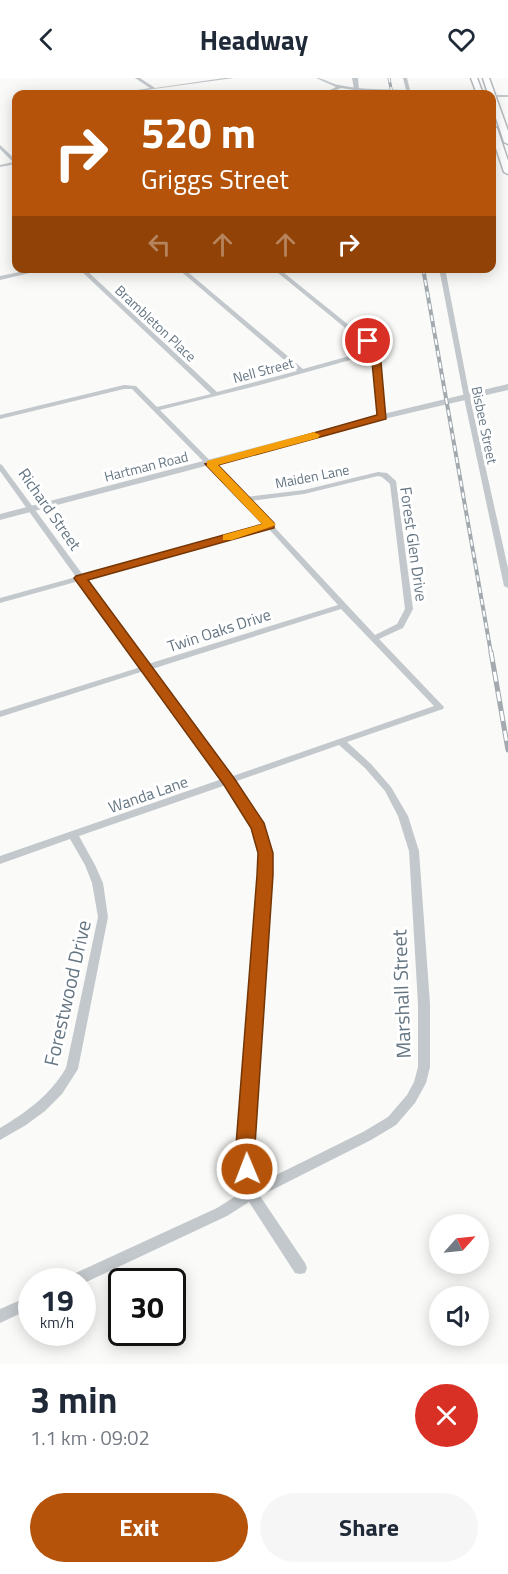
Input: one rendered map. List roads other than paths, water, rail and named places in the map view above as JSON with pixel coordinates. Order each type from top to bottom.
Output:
[{"type":"main road","points":[[496,108],[508,142]]},
{"type":"main road","points":[[496,135],[508,172]]},
{"type":"street","points":[[137,78],[154,89]]},
{"type":"street","points":[[147,90],[232,78]]},
{"type":"street","points":[[318,78],[340,87],[370,90]]},
{"type":"street","points":[[355,78],[357,89]]},
{"type":"street","points":[[333,90],[340,87]]},
{"type":"street","points":[[0,146],[12,158]]},
{"type":"street","points":[[0,278],[24,273]]},
{"type":"street","name":"Brambleton Place","points":[[85,273],[215,394]]},
{"type":"street","points":[[185,273],[302,372]]},
{"type":"street","points":[[280,273],[368,341],[375,351],[382,417]]},
{"type":"street","name":"Bisbee Street","points":[[443,273],[467,398],[508,586]]},
{"type":"street","name":"Nell Street","points":[[157,409],[375,351]]},
{"type":"street","points":[[0,417],[124,387],[134,387],[270,525],[375,638]]},
{"type":"street","name":"Hartman Road","points":[[0,517],[210,464],[382,417],[508,387]]},
{"type":"street","name":"Richard Street","points":[[0,466],[229,782],[258,827],[266,853],[246,1145],[251,1194]]},
{"type":"street","name":"Maiden Lane","points":[[245,500],[304,492],[378,474],[384,475]]},
{"type":"street","name":"Forest Glen Drive","points":[[375,638],[400,626],[409,609],[393,483],[384,475]]},
{"type":"street","points":[[0,601],[270,525]]},
{"type":"street","name":"Twin Oaks Drive","points":[[0,714],[343,606]]},
{"type":"street","name":"Wanda Lane","points":[[0,860],[440,707],[375,638]]},
{"type":"street","name":"Marshall Street","points":[[96,1271],[222,1212],[251,1194],[349,1146],[392,1121],[411,1099],[420,1083],[424,1067],[423,1004],[414,851],[408,828],[385,782],[341,742]]},
{"type":"street","name":"Forestwood Drive","points":[[0,1135],[45,1104],[61,1089],[72,1069],[103,917],[102,896],[97,876],[73,835]]},
{"type":"street","points":[[251,1194],[300,1268]]},
{"type":"street","points":[[0,1316],[18,1308]]},
{"type":"railway","points":[[389,78],[391,90]]},
{"type":"railway","points":[[424,273],[491,653]]},
{"type":"railway","points":[[491,652],[508,750]]}]
